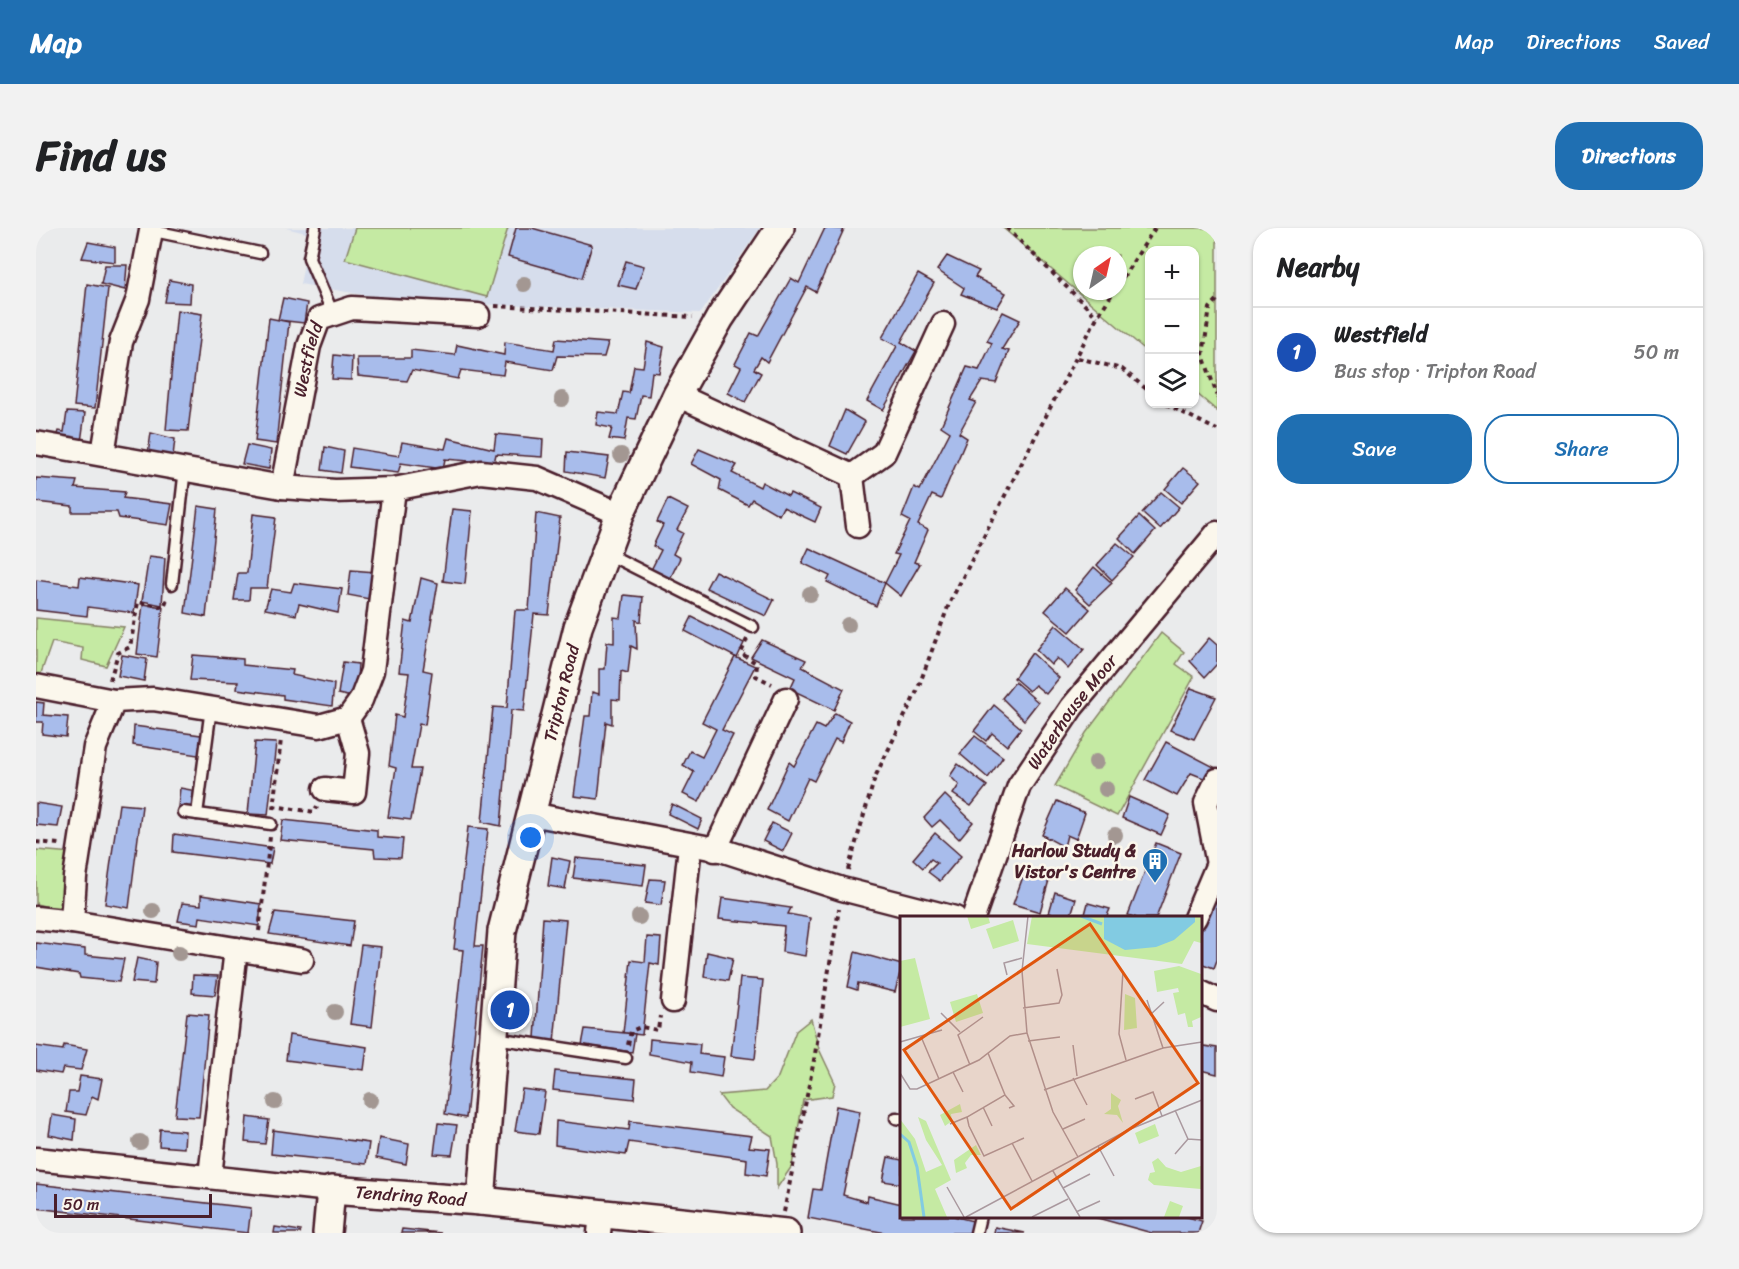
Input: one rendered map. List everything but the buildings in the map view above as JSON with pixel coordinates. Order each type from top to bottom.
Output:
[{"type":"street","name":"Tripton Road","points":[[481,1201],[502,931],[578,627],[620,514],[677,395],[720,318],[780,228]]},
{"type":"street","points":[[103,454],[122,342],[138,299],[147,230]]},
{"type":"street","name":"Westfield","points":[[282,487],[309,346],[319,319],[351,308],[478,315]]},
{"type":"street","points":[[852,476],[884,453],[943,324]]},
{"type":"street","points":[[677,395],[852,476]]},
{"type":"street","points":[[36,443],[282,487],[335,491],[394,489],[482,472],[537,478],[620,514]]},
{"type":"street","points":[[852,476],[858,526]]},
{"type":"street","points":[[36,686],[109,700],[153,699],[319,726],[348,718],[361,700],[372,671],[394,489]]},
{"type":"street","name":"Waterhouse Moor","points":[[974,916],[1019,786],[1072,707],[1217,533]]},
{"type":"street","points":[[715,850],[786,699]]},
{"type":"street","points":[[72,922],[75,877],[95,747],[109,700]]},
{"type":"street","points":[[325,789],[354,792],[358,753],[348,718]]},
{"type":"street","points":[[1214,791],[1206,803],[1217,859]]},
{"type":"street","points":[[531,814],[715,850],[842,889],[947,916]]},
{"type":"street","points":[[673,1001],[690,846]]},
{"type":"street","points":[[1196,916],[1217,866]]},
{"type":"street","points":[[36,918],[302,960]]},
{"type":"street","points":[[210,1176],[236,949]]},
{"type":"street","points":[[1202,993],[1217,1000]]},
{"type":"street","name":"Tendring Road","points":[[36,1159],[331,1190],[481,1201],[600,1223],[783,1232]]},
{"type":"street","points":[[327,1233],[331,1190]]},
{"type":"lane","points":[[315,228],[309,258],[333,314]]},
{"type":"lane","points":[[147,230],[260,254]]},
{"type":"lane","points":[[172,584],[185,468]]},
{"type":"lane","points":[[605,553],[753,627]]},
{"type":"lane","points":[[197,814],[211,708]]},
{"type":"lane","points":[[183,812],[271,824]]},
{"type":"lane","points":[[494,1038],[626,1058]]},
{"type":"lane","points":[[976,1233],[980,1218]]},
{"type":"path","points":[[1006,228],[1097,317]]},
{"type":"path","points":[[1127,271],[1155,228]]},
{"type":"path","points":[[783,1232],[842,889],[875,777],[917,691],[949,604],[1078,358],[1097,317],[1108,300]]},
{"type":"path","points":[[1217,300],[1210,308],[1203,355],[1217,395]]},
{"type":"path","points":[[478,315],[498,304],[698,317]]},
{"type":"path","points":[[1078,358],[1122,369],[1145,389]]},
{"type":"path","points":[[1174,408],[1217,430]]},
{"type":"path","points":[[109,700],[118,653],[130,647],[138,602],[164,607],[172,584]]},
{"type":"path","points":[[753,627],[741,653],[757,664],[754,675],[783,690],[786,699]]},
{"type":"path","points":[[273,806],[315,812],[325,789]]},
{"type":"path","points":[[626,1058],[631,1032],[640,1027],[658,1030],[660,1014],[673,1001]]},
{"type":"shaded area","points":[[286,228],[760,228],[701,313],[400,301],[300,284],[310,234]]},
{"type":"green space","points":[[355,228],[508,228],[487,297],[345,259]]},
{"type":"green space","points":[[1003,228],[1217,228],[1217,411],[1199,395],[1199,246],[1145,246],[1145,350],[1087,300],[1127,300],[1127,246],[1073,246],[1073,288]]},
{"type":"green space","points":[[36,618],[124,627],[106,666],[82,660],[83,648],[52,642],[40,676],[36,675]]},
{"type":"green space","points":[[1161,633],[1184,652],[1176,664],[1194,677],[1117,816],[1055,786],[1086,733]]},
{"type":"green space","points":[[36,850],[73,853],[65,911],[36,904]]},
{"type":"green space","points":[[811,1019],[819,1049],[835,1083],[832,1096],[803,1100],[792,1166],[777,1188],[777,1164],[772,1136],[729,1108],[719,1095],[765,1091],[778,1077],[796,1031]]},
{"type":"place","name":"Harlow Study & Vistor's Centre","points":[[1155,884]]},
{"type":"place","name":"Westfield","points":[[510,1010]]}]
